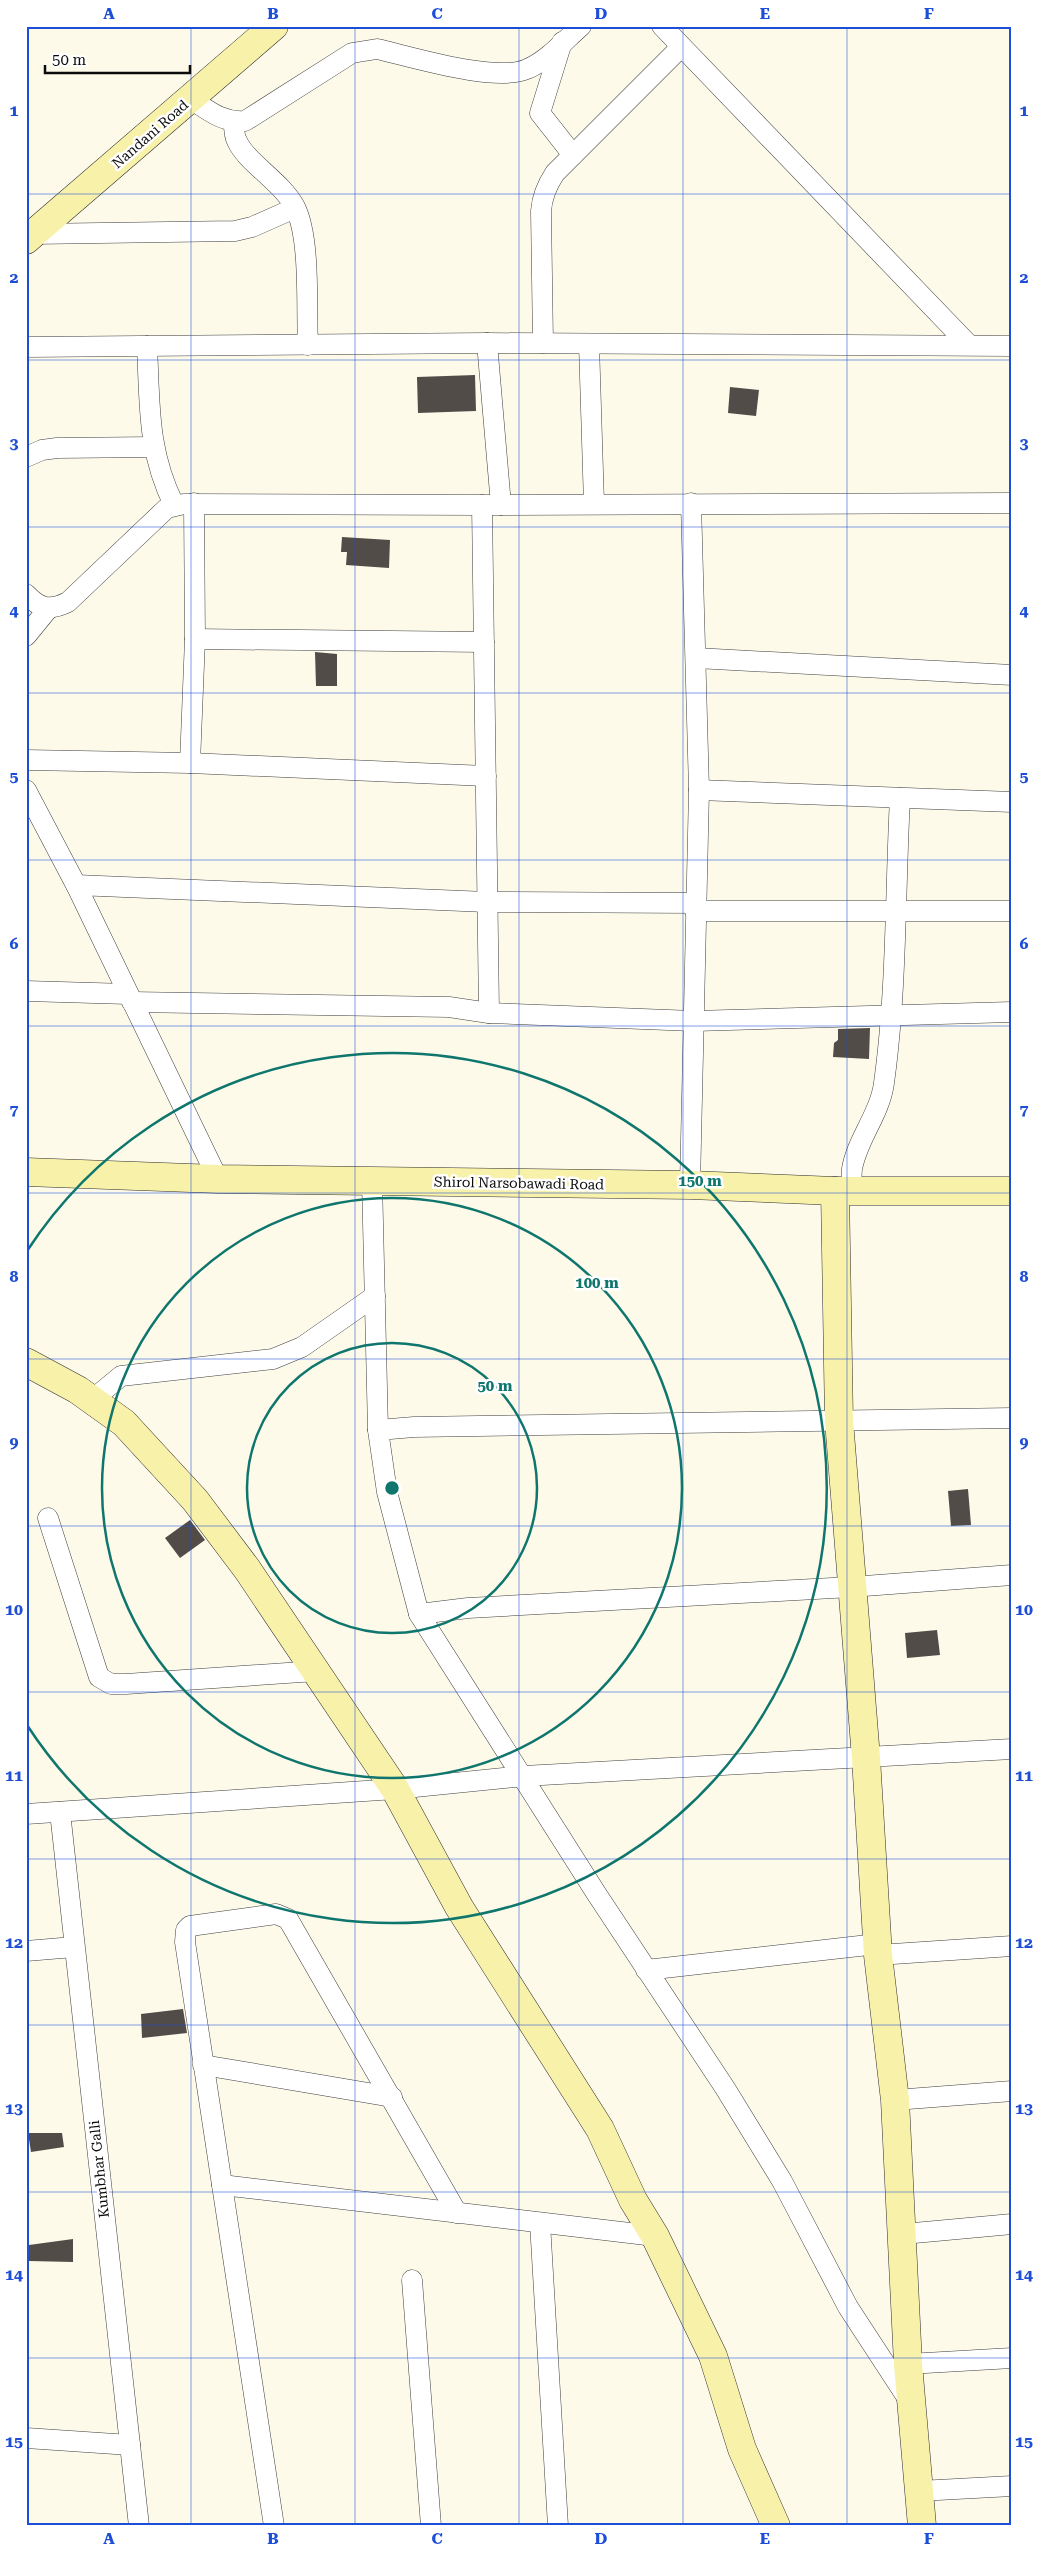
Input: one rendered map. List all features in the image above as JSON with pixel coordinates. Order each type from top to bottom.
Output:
[{"type":"street","name":"Nandani Road","points":[[30,237],[274,26]]},
{"type":"street","points":[[191,99],[219,118],[234,122],[246,121],[352,53],[363,50],[377,49],[500,74],[513,74],[528,69],[581,26]]},
{"type":"street","points":[[662,26],[969,346]]},
{"type":"street","points":[[562,42],[540,113],[573,155]]},
{"type":"street","points":[[543,344],[542,199],[555,173],[681,47]]},
{"type":"street","points":[[234,122],[236,140],[281,187],[295,208],[301,226],[308,345]]},
{"type":"street","points":[[30,237],[234,231],[252,227],[295,208]]},
{"type":"street","points":[[26,347],[487,343],[1012,346]]},
{"type":"street","points":[[487,343],[491,505],[484,642],[489,1013]]},
{"type":"street","points":[[589,344],[594,504]]},
{"type":"street","points":[[148,346],[153,447],[161,478],[184,504],[195,639],[190,763]]},
{"type":"street","points":[[26,458],[42,450],[57,448],[153,447]]},
{"type":"street","points":[[690,1185],[699,790],[691,503]]},
{"type":"street","points":[[26,636],[48,609],[68,602],[167,508],[184,504],[1012,503]]},
{"type":"street","points":[[26,594],[37,605],[48,609]]},
{"type":"street","points":[[195,639],[484,642]]},
{"type":"street","points":[[696,658],[1012,675]]},
{"type":"street","points":[[26,760],[190,763],[486,776]]},
{"type":"street","points":[[26,790],[76,885],[218,1179]]},
{"type":"street","points":[[699,790],[1012,802]]},
{"type":"street","points":[[900,798],[894,910],[892,1015],[880,1103],[855,1157],[844,1192],[839,1421],[866,1758],[878,1949],[895,2100],[908,2364],[922,2526]]},
{"type":"street","points":[[76,885],[488,902],[1012,911]]},
{"type":"street","points":[[26,990],[130,998],[449,1007],[489,1013],[694,1021],[1012,1012]]},
{"type":"street","name":"Shirol Narsobawadi Road","points":[[26,1172],[218,1179],[690,1185],[844,1192],[1012,1191]]},
{"type":"street","points":[[372,1181],[378,1430],[387,1492],[419,1614],[782,2181],[848,2307],[912,2404]]},
{"type":"street","points":[[92,1400],[121,1376],[273,1359],[302,1347],[375,1296]]},
{"type":"street","points":[[26,1362],[78,1390],[124,1423],[195,1500],[247,1569],[395,1789],[459,1906],[600,2129],[633,2200],[655,2236],[713,2356],[742,2449],[776,2526]]},
{"type":"street","points":[[378,1430],[414,1426],[1012,1418]]},
{"type":"street","points":[[48,1518],[98,1677],[105,1682],[126,1684],[316,1671]]},
{"type":"street","points":[[419,1614],[468,1608],[851,1587],[1012,1575]]},
{"type":"street","points":[[26,1814],[395,1789],[524,1776],[1012,1749]]},
{"type":"street","name":"Kumbhar Galli","points":[[60,1812],[139,2526]]},
{"type":"street","points":[[274,2526],[184,1942],[186,1930],[190,1926],[283,1915],[292,1924],[457,2213]]},
{"type":"street","points":[[646,1970],[878,1949],[1012,1946]]},
{"type":"street","points":[[26,1951],[74,1947]]},
{"type":"street","points":[[203,2065],[392,2097]]},
{"type":"street","points":[[895,2100],[1012,2091]]},
{"type":"street","points":[[222,2185],[655,2236]]},
{"type":"street","points":[[540,2222],[558,2526]]},
{"type":"street","points":[[902,2234],[1012,2224]]},
{"type":"street","points":[[412,2280],[431,2526]]},
{"type":"street","points":[[908,2364],[1012,2358]]},
{"type":"street","points":[[26,2438],[130,2445]]},
{"type":"street","points":[[919,2491],[1012,2486]]},
{"type":"building","points":[[475,375],[476,411],[418,413],[417,377]]},
{"type":"building","points":[[730,387],[759,390],[756,416],[728,413]]},
{"type":"building","points":[[342,537],[390,540],[389,568],[346,565],[347,552],[341,552]]},
{"type":"building","points":[[315,652],[337,654],[337,686],[316,686]]},
{"type":"building","points":[[870,1028],[869,1059],[833,1057],[834,1043],[838,1040],[838,1029]]},
{"type":"building","points":[[968,1489],[971,1525],[951,1526],[948,1491]]},
{"type":"building","points":[[190,1520],[205,1540],[180,1558],[165,1538]]},
{"type":"building","points":[[937,1630],[940,1655],[907,1658],[905,1633]]},
{"type":"building","points":[[183,2009],[187,2033],[142,2038],[141,2014]]},
{"type":"building","points":[[28,2133],[62,2133],[64,2147],[31,2152]]},
{"type":"building","points":[[73,2239],[73,2262],[29,2261],[29,2245]]}]
